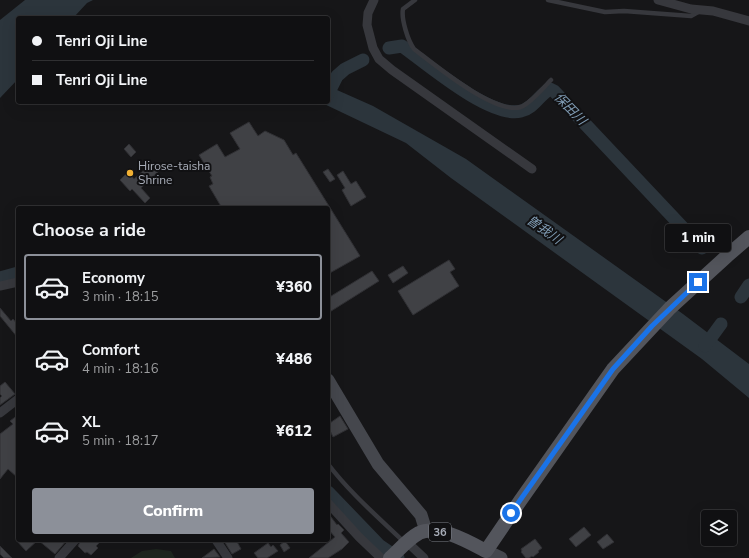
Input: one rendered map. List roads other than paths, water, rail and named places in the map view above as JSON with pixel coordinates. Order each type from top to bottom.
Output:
[{"type":"main road","points":[[486,551],[613,369],[636,343],[692,287],[749,237]]},
{"type":"main road","name":"36","points":[[400,549],[418,533],[437,531],[456,536],[486,551]]},
{"type":"street","points":[[374,0],[368,13],[367,25],[373,48],[379,59],[392,70],[532,169]]},
{"type":"street","points":[[658,0],[691,9],[713,11],[749,21]]},
{"type":"street","points":[[0,286],[16,282]]},
{"type":"street","points":[[330,383],[378,464],[421,515],[426,531]]},
{"type":"street","points":[[0,413],[16,401]]},
{"type":"street","points":[[330,505],[359,537],[381,558]]},
{"type":"street","points":[[59,558],[73,542]]},
{"type":"street","points":[[217,542],[228,558]]},
{"type":"street","points":[[400,549],[424,558]]},
{"type":"street","points":[[486,551],[501,558]]},
{"type":"lane","points":[[415,0],[403,9],[402,15],[410,44],[414,49],[478,95],[501,106],[512,108],[522,106],[528,103],[551,80]]},
{"type":"lane","points":[[548,0],[605,12],[624,11],[691,16],[701,10]]},
{"type":"lane","points":[[330,467],[370,510],[400,549]]},
{"type":"water","points":[[25,0],[93,0],[87,3],[75,16],[16,16],[16,81],[0,98],[0,20]]},
{"type":"water","name":"曽我川","points":[[330,87],[373,106],[466,159],[683,314],[749,364],[749,398],[702,359],[451,178],[406,143],[324,104],[330,104]]},
{"type":"waterway","name":"保田川","points":[[389,48],[402,46],[443,77],[477,99],[493,107],[508,111],[521,111],[526,109],[550,89],[554,91],[702,248]]},
{"type":"waterway","name":"保田川","points":[[330,90],[337,76],[345,69],[363,60]]},
{"type":"waterway","points":[[0,278],[16,274]]},
{"type":"waterway","name":"保田川","points":[[741,297],[749,285]]},
{"type":"waterway","name":"保田川","points":[[705,346],[721,324]]},
{"type":"waterway","points":[[330,494],[379,545],[398,558]]},
{"type":"place","name":"Hirose-taisha Shrine","points":[[130,173]]}]
